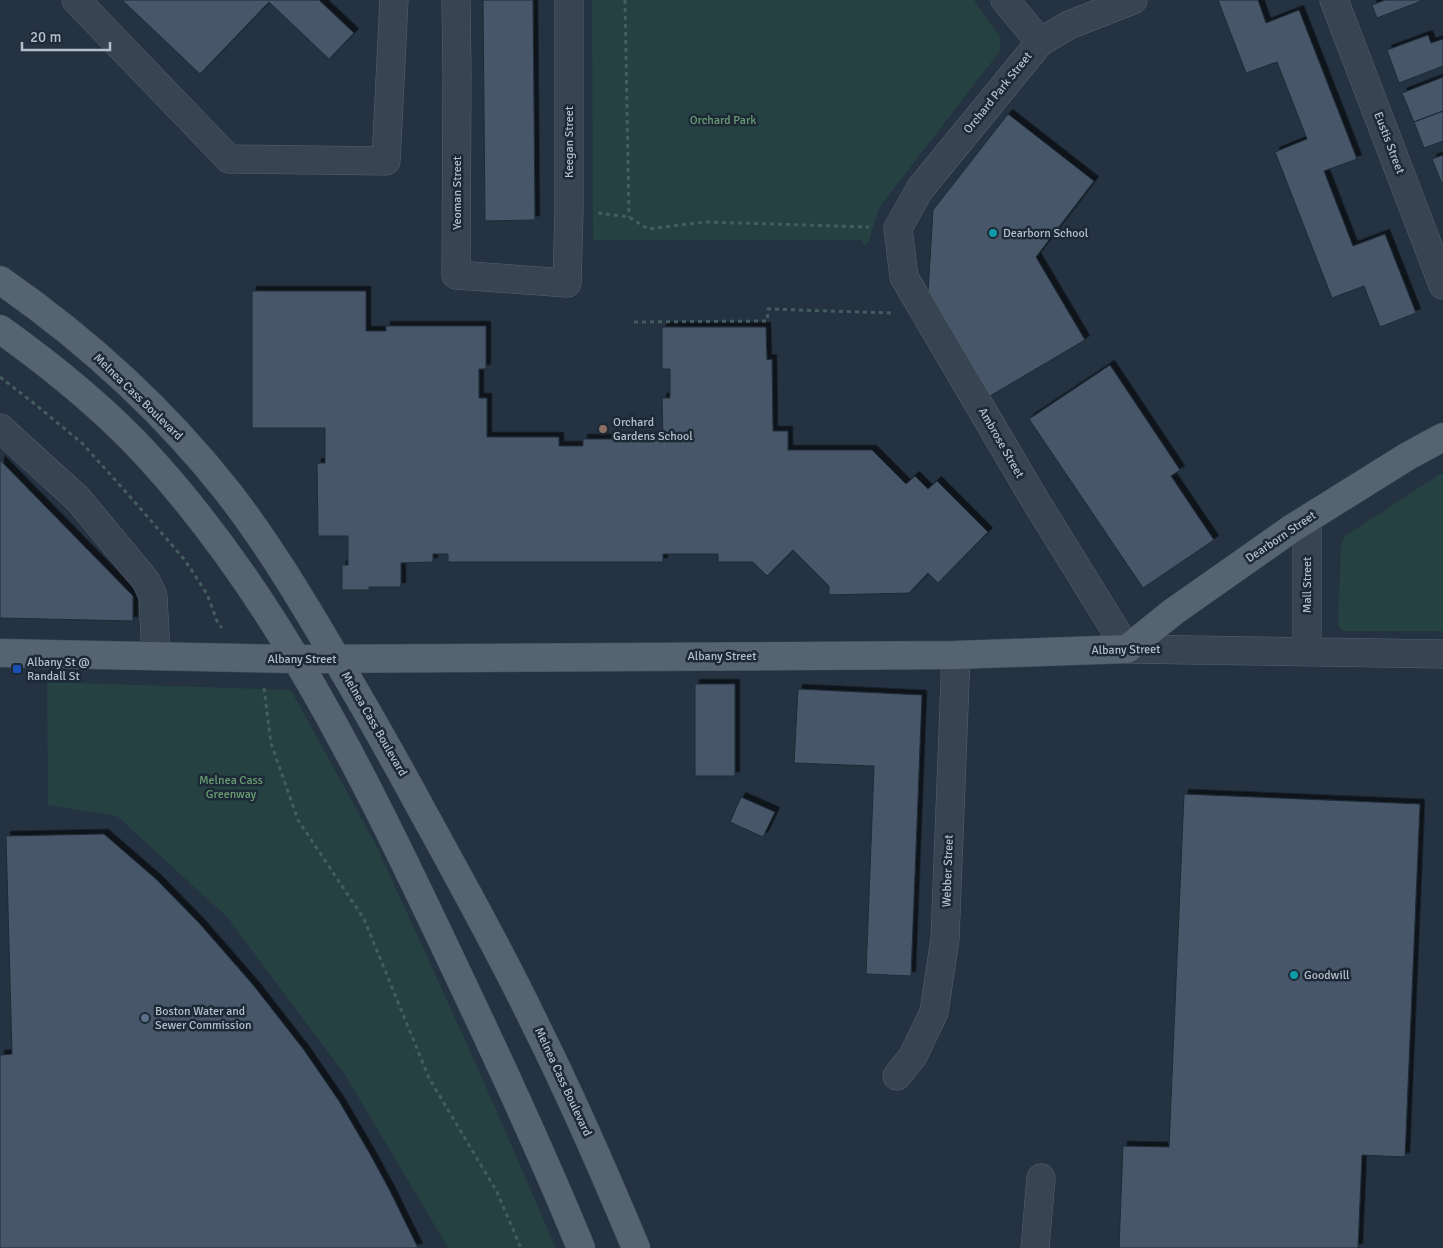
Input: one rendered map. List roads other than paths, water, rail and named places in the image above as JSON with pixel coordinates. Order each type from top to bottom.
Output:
[{"type":"main road","name":"Melnea Cass Boulevard","points":[[0,280],[88,348],[140,396],[185,442],[228,492],[260,535],[310,612],[412,792],[508,970],[572,1100],[636,1248]]},
{"type":"main road","points":[[0,330],[36,355],[78,389],[106,414],[160,469],[226,552],[296,659],[374,802],[416,885],[500,1062],[581,1248]]},
{"type":"main road","name":"Dearborn Street","points":[[1127,649],[1172,612],[1307,519],[1408,456],[1443,437]]},
{"type":"main road","name":"Albany Street","points":[[0,653],[336,659],[956,655],[1127,649]]},
{"type":"street","points":[[76,0],[229,158],[386,161],[394,0]]},
{"type":"street","name":"Yeoman Street","points":[[456,0],[456,275],[567,283]]},
{"type":"street","name":"Keegan Street","points":[[567,283],[569,0]]},
{"type":"street","points":[[1005,0],[1040,42]]},
{"type":"street","name":"Orchard Park Street","points":[[888,228],[1040,42],[1069,25],[1134,0]]},
{"type":"street","name":"Eustis Street","points":[[1334,0],[1443,285]]},
{"type":"street","name":"Ambrose Street","points":[[888,228],[904,277],[1035,500],[1127,649]]},
{"type":"street","points":[[0,428],[78,499],[146,581],[153,596],[156,655]]},
{"type":"street","name":"Mall Street","points":[[1307,519],[1307,652]]},
{"type":"street","name":"Albany Street","points":[[1127,649],[1443,654]]},
{"type":"street","name":"Webber Street","points":[[897,1076],[914,1056],[934,1012],[945,939],[956,655]]},
{"type":"street","points":[[1035,1248],[1041,1178]]},
{"type":"place","name":"Dearborn School","points":[[993,233]]},
{"type":"place","name":"Orchard Gardens School","points":[[603,429]]},
{"type":"place","name":"Albany St @ Randall St","points":[[17,669]]},
{"type":"place","name":"Goodwill","points":[[1294,975]]},
{"type":"place","name":"Boston Water and Sewer Commission","points":[[145,1018]]},
{"type":"park label","name":"Orchard Park","points":[[723,120]]},
{"type":"park label","name":"Melnea Cass Greenway","points":[[231,787]]}]
